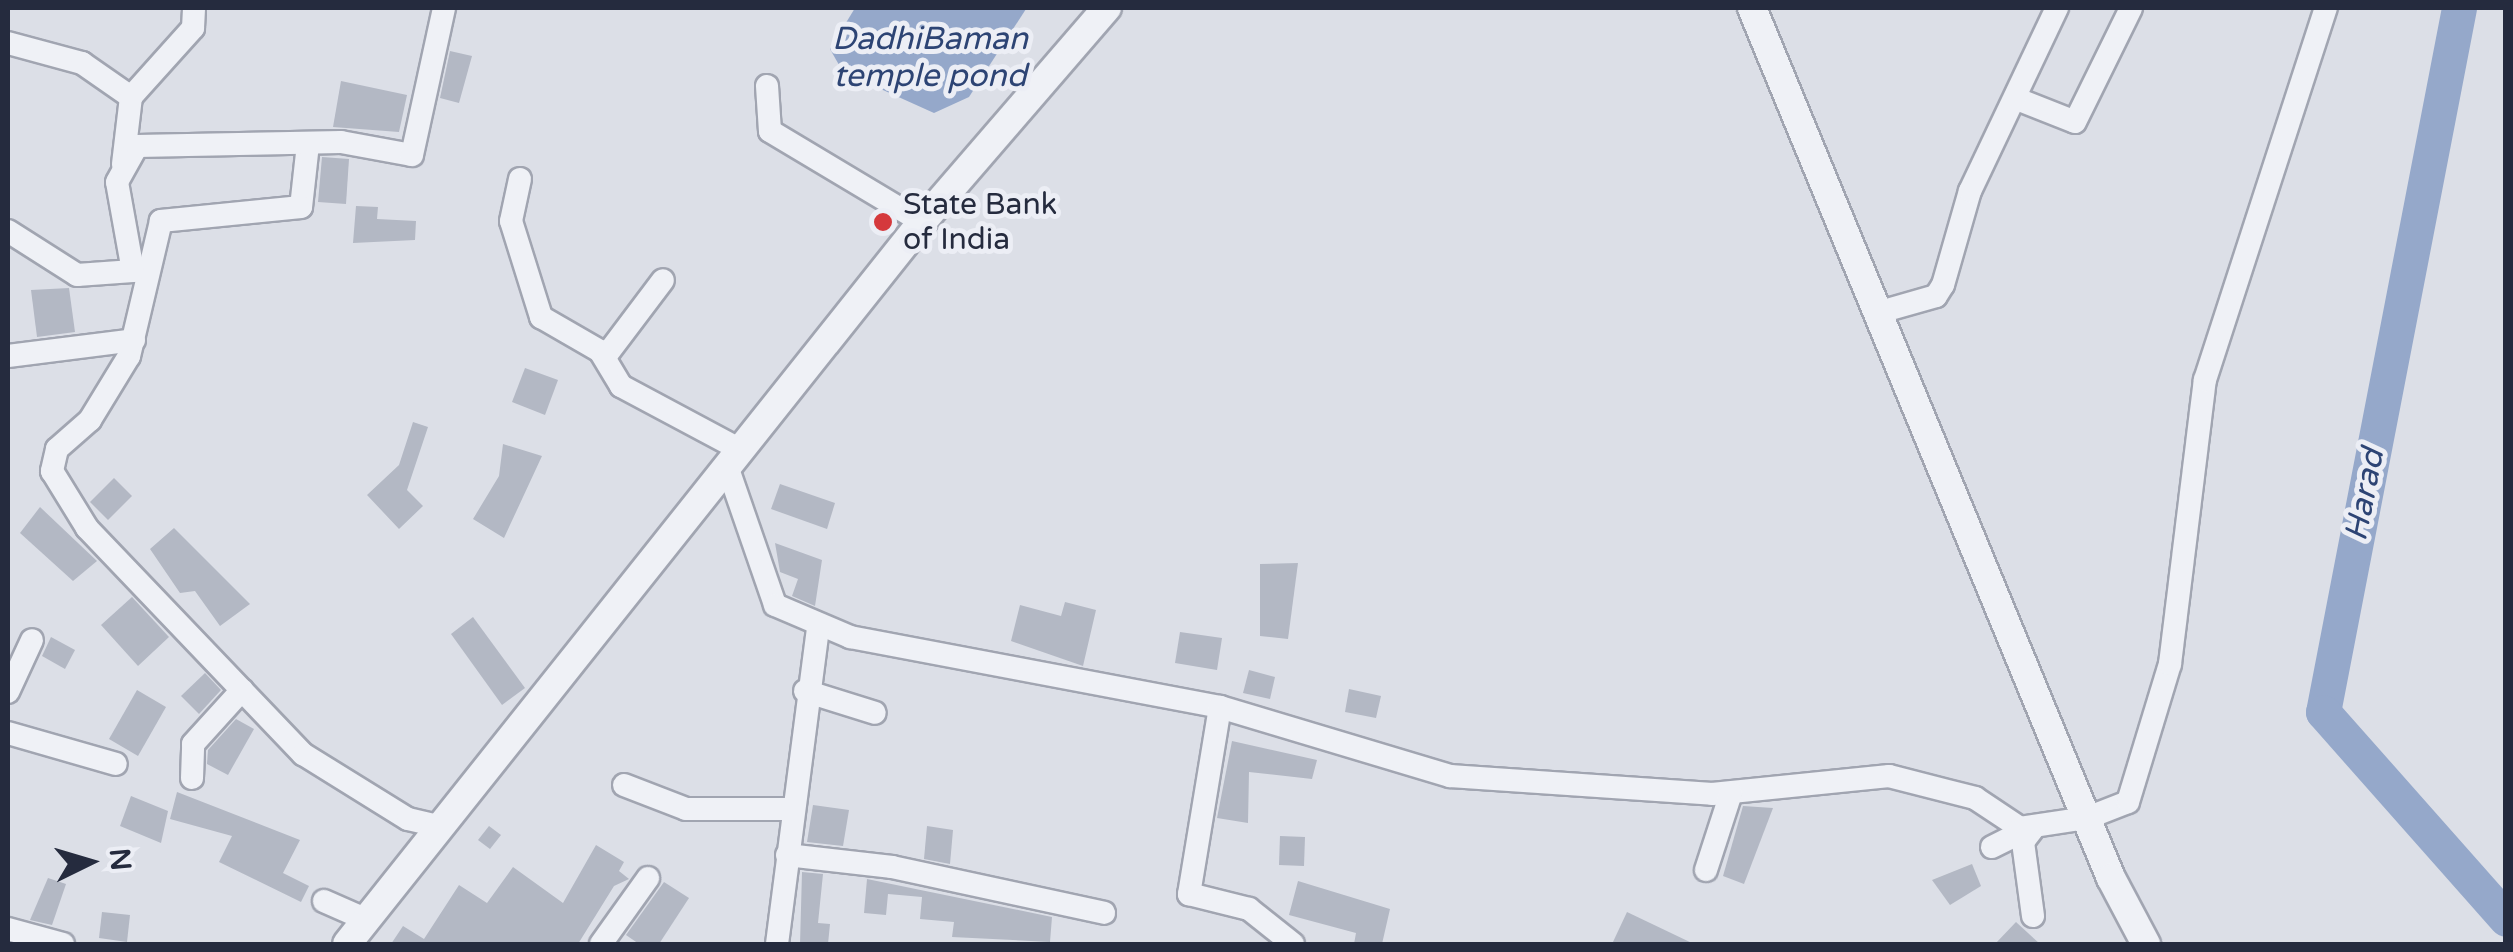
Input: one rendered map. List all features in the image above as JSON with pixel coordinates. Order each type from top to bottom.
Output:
[{"type":"street","points":[[8,231],[77,275],[133,271],[120,213],[131,97],[192,28],[194,8]]},
{"type":"street","points":[[123,164],[160,139],[308,144],[412,155],[444,8]]},
{"type":"street","points":[[324,901],[356,937],[922,222],[1107,8]]},
{"type":"street","points":[[1752,8],[2087,818],[2146,944]]},
{"type":"street","points":[[1880,312],[1936,296],[1943,285],[1970,191],[2058,8]]},
{"type":"street","points":[[2017,99],[2075,122],[2131,8]]},
{"type":"street","points":[[520,178],[511,222],[524,287],[552,327],[605,358],[622,386],[733,458],[774,606],[818,628],[1220,707],[1450,776],[1606,794],[1731,793],[1889,776],[1975,798],[2020,828],[2087,818],[2128,802],[2170,664],[2205,380],[2326,8]]},
{"type":"street","points":[[8,43],[82,62],[131,97]]},
{"type":"street","points":[[767,86],[770,131],[922,222]]},
{"type":"street","points":[[308,144],[301,207],[161,221],[134,340],[90,420],[57,448],[52,471],[87,528],[303,754],[408,818],[442,827]]},
{"type":"street","points":[[605,358],[663,280]]},
{"type":"street","points":[[8,356],[134,340]]},
{"type":"street","points":[[778,944],[805,691],[818,628]]},
{"type":"street","points":[[8,692],[32,640]]},
{"type":"street","points":[[192,778],[192,744],[242,690]]},
{"type":"street","points":[[805,691],[875,714]]},
{"type":"street","points":[[1220,707],[1189,894],[1249,909],[1293,944]]},
{"type":"street","points":[[8,734],[116,764]]},
{"type":"street","points":[[624,785],[686,809],[792,809]]},
{"type":"street","points":[[1706,870],[1731,793]]},
{"type":"street","points":[[1992,847],[2035,826]]},
{"type":"street","points":[[2033,916],[2023,842],[2035,826]]},
{"type":"street","points":[[787,855],[892,867],[1104,913]]},
{"type":"street","points":[[601,944],[648,878]]},
{"type":"street","points":[[8,929],[62,944]]},
{"type":"water","name":"DadhiBaman temple pond","points":[[855,8],[1026,9],[969,97],[934,113],[843,72],[830,49]]},
{"type":"building","points":[[450,51],[472,56],[459,103],[440,98]]},
{"type":"building","points":[[341,81],[407,95],[399,132],[333,127]]},
{"type":"building","points":[[322,157],[349,159],[346,204],[318,202]]},
{"type":"building","points":[[356,206],[378,207],[377,219],[416,221],[415,240],[353,243]]},
{"type":"building","points":[[69,288],[75,332],[37,337],[31,290]]},
{"type":"building","points":[[525,368],[558,380],[545,415],[512,402]]},
{"type":"building","points":[[413,422],[428,427],[407,490],[423,506],[399,529],[367,495],[399,465]]},
{"type":"building","points":[[503,444],[542,456],[504,538],[473,519],[499,476]]},
{"type":"building","points":[[114,478],[132,496],[108,520],[90,502]]},
{"type":"building","points":[[780,484],[835,503],[827,529],[771,509]]},
{"type":"building","points":[[40,507],[97,561],[73,581],[20,533]]},
{"type":"building","points":[[174,528],[250,604],[220,626],[195,591],[180,593],[150,549]]},
{"type":"building","points":[[775,543],[822,560],[815,606],[792,596],[798,579],[780,572]]},
{"type":"building","points":[[1298,563],[1288,639],[1260,636],[1260,564]]},
{"type":"building","points":[[132,597],[169,637],[138,666],[101,625]]},
{"type":"building","points":[[1065,602],[1096,610],[1083,666],[1011,641],[1020,605],[1061,616]]},
{"type":"building","points":[[473,617],[525,688],[502,705],[451,634]]},
{"type":"building","points":[[1180,632],[1222,638],[1217,670],[1175,663]]},
{"type":"building","points":[[51,637],[75,650],[65,669],[42,656]]},
{"type":"building","points":[[1249,670],[1275,677],[1270,699],[1243,693]]},
{"type":"building","points":[[205,673],[221,690],[199,714],[181,696]]},
{"type":"building","points":[[1349,689],[1381,696],[1376,718],[1345,712]]},
{"type":"building","points":[[137,690],[166,707],[138,756],[109,739]]},
{"type":"building","points":[[236,719],[254,729],[228,775],[207,764],[208,750]]},
{"type":"building","points":[[1232,741],[1317,760],[1312,779],[1249,772],[1248,823],[1217,818]]},
{"type":"building","points":[[177,792],[300,840],[283,873],[309,886],[301,902],[219,862],[232,836],[170,819]]},
{"type":"building","points":[[131,796],[168,811],[161,843],[120,826]]},
{"type":"building","points":[[813,805],[849,810],[843,846],[807,842]]},
{"type":"building","points":[[1743,806],[1773,808],[1744,884],[1723,876]]},
{"type":"building","points":[[489,826],[501,835],[490,849],[478,840]]},
{"type":"building","points":[[927,826],[953,830],[950,864],[924,859]]},
{"type":"building","points":[[1280,836],[1305,837],[1304,866],[1279,865]]},
{"type":"building","points":[[596,845],[624,862],[619,871],[629,879],[614,886],[578,944],[391,944],[403,926],[424,939],[459,885],[487,903],[513,867],[563,903]]},
{"type":"building","points":[[1972,864],[1981,886],[1950,905],[1932,880]]},
{"type":"building","points":[[802,872],[823,874],[818,923],[830,924],[828,944],[800,944]]},
{"type":"building","points":[[48,878],[66,884],[52,925],[30,920]]},
{"type":"building","points":[[867,879],[1052,917],[1050,942],[952,937],[954,922],[920,919],[922,897],[888,894],[886,915],[864,913]]},
{"type":"building","points":[[1298,881],[1390,909],[1382,944],[1354,944],[1356,933],[1289,915]]},
{"type":"building","points":[[664,882],[689,898],[659,944],[639,944],[626,935]]},
{"type":"building","points":[[102,912],[130,915],[127,942],[99,938]]},
{"type":"building","points":[[1627,912],[1694,944],[1612,944]]},
{"type":"building","points":[[2016,922],[2040,944],[1995,944]]},
{"type":"waterway","name":"Harad","points":[[2459,8],[2323,712],[2506,919]]},
{"type":"place","name":"State Bank of India","points":[[883,222]]}]
